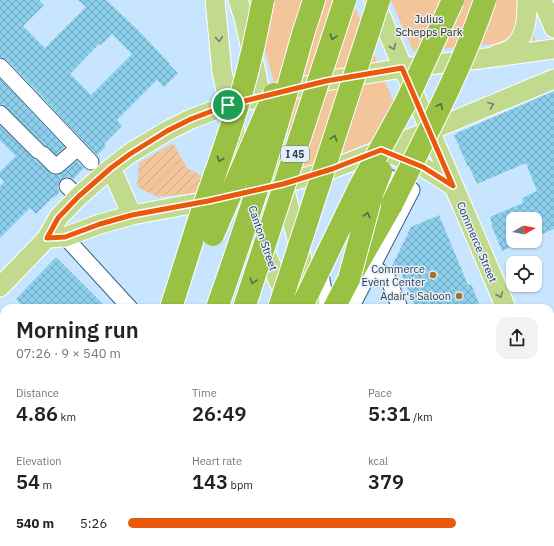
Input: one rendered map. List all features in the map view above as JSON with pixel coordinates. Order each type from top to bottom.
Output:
[{"type":"highway","points":[[172,304],[241,96],[257,34],[263,0]]},
{"type":"highway","points":[[218,304],[236,255],[285,100],[314,0]]},
{"type":"highway","name":"I 45","points":[[245,304],[345,0]]},
{"type":"highway","points":[[280,304],[379,0]]},
{"type":"highway","points":[[303,304],[360,186],[406,102],[453,0]]},
{"type":"highway","points":[[336,304],[392,204],[453,79],[485,0]]},
{"type":"highway","points":[[178,304],[213,235],[273,96],[303,34]]},
{"type":"highway","points":[[349,279],[372,194],[406,102]]},
{"type":"main road","name":"Canton Street","points":[[215,0],[222,72],[248,192],[264,248],[288,304]]},
{"type":"main road","points":[[238,0],[301,255],[311,304]]},
{"type":"main road","name":"Commerce Street","points":[[374,0],[504,304]]},
{"type":"main road","points":[[479,59],[506,52],[513,48],[526,27],[527,0]]},
{"type":"main road","points":[[542,0],[554,28]]},
{"type":"main road","points":[[56,238],[58,218],[72,192],[99,167],[130,154],[167,131],[191,119],[228,105],[326,81],[402,68],[554,49]]},
{"type":"main road","points":[[0,287],[56,238],[132,215],[208,201],[283,184],[332,169],[430,131],[554,79]]},
{"type":"main road","points":[[381,150],[423,167],[453,186]]},
{"type":"main road","points":[[99,167],[132,215]]},
{"type":"main road","points":[[301,255],[301,220],[308,199],[316,185],[332,169]]},
{"type":"main road","points":[[208,201],[248,233],[264,248]]},
{"type":"street","points":[[0,66],[78,148],[99,167]]},
{"type":"street","points":[[0,114],[55,166],[57,166],[78,148]]},
{"type":"street","points":[[327,304],[321,274],[343,200],[371,182],[387,176],[412,190],[373,267],[352,304]]},
{"type":"street","points":[[56,238],[126,304]]},
{"type":"street","points":[[373,267],[387,276],[398,304]]},
{"type":"green space","points":[[250,0],[352,0],[404,128],[300,171]]},
{"type":"green space","name":"Julius Schepps Park","points":[[391,0],[519,0],[536,41],[413,51]]},
{"type":"green space","points":[[173,143],[187,168],[205,177],[206,192],[158,197],[137,187],[139,163]]},
{"type":"building","points":[[0,0],[39,0],[44,5],[23,26],[45,48],[86,7],[78,0],[106,0],[137,29],[178,73],[164,87],[157,80],[117,120],[122,126],[104,144],[106,146],[97,155],[7,60],[0,57]],"holes":[[[112,34],[132,54],[91,95],[70,74],[99,44],[101,45]]]},
{"type":"building","points":[[0,79],[65,147],[56,155],[3,104],[0,104]]},
{"type":"building","points":[[554,91],[554,229],[542,234],[542,212],[506,212],[506,248],[509,248],[502,251],[491,224],[490,217],[523,203],[522,198],[537,191],[526,163],[477,184],[454,135]]},
{"type":"building","points":[[0,126],[51,174],[57,175],[62,173],[77,161],[84,168],[73,179],[65,177],[61,179],[58,184],[58,189],[60,192],[55,197],[54,196],[36,214],[30,208],[0,238],[0,186],[4,182],[0,177],[0,172],[16,156],[0,140]]},
{"type":"building","points":[[439,215],[468,285],[471,284],[479,304],[414,304],[398,266],[391,268],[411,227]]},
{"type":"building","points":[[56,257],[103,304],[20,304],[16,299]]},
{"type":"place","name":"Commerce Event Center","points":[[433,275]]},
{"type":"place","name":"Adair's Saloon","points":[[459,296]]},
{"type":"route","points":[[402,68],[453,186],[423,167],[381,150],[332,169],[283,184],[208,201],[132,215],[100,224],[65,237],[47,238],[58,218],[78,197],[111,168],[130,154],[167,131],[191,119],[228,105],[326,81],[402,68]]}]
